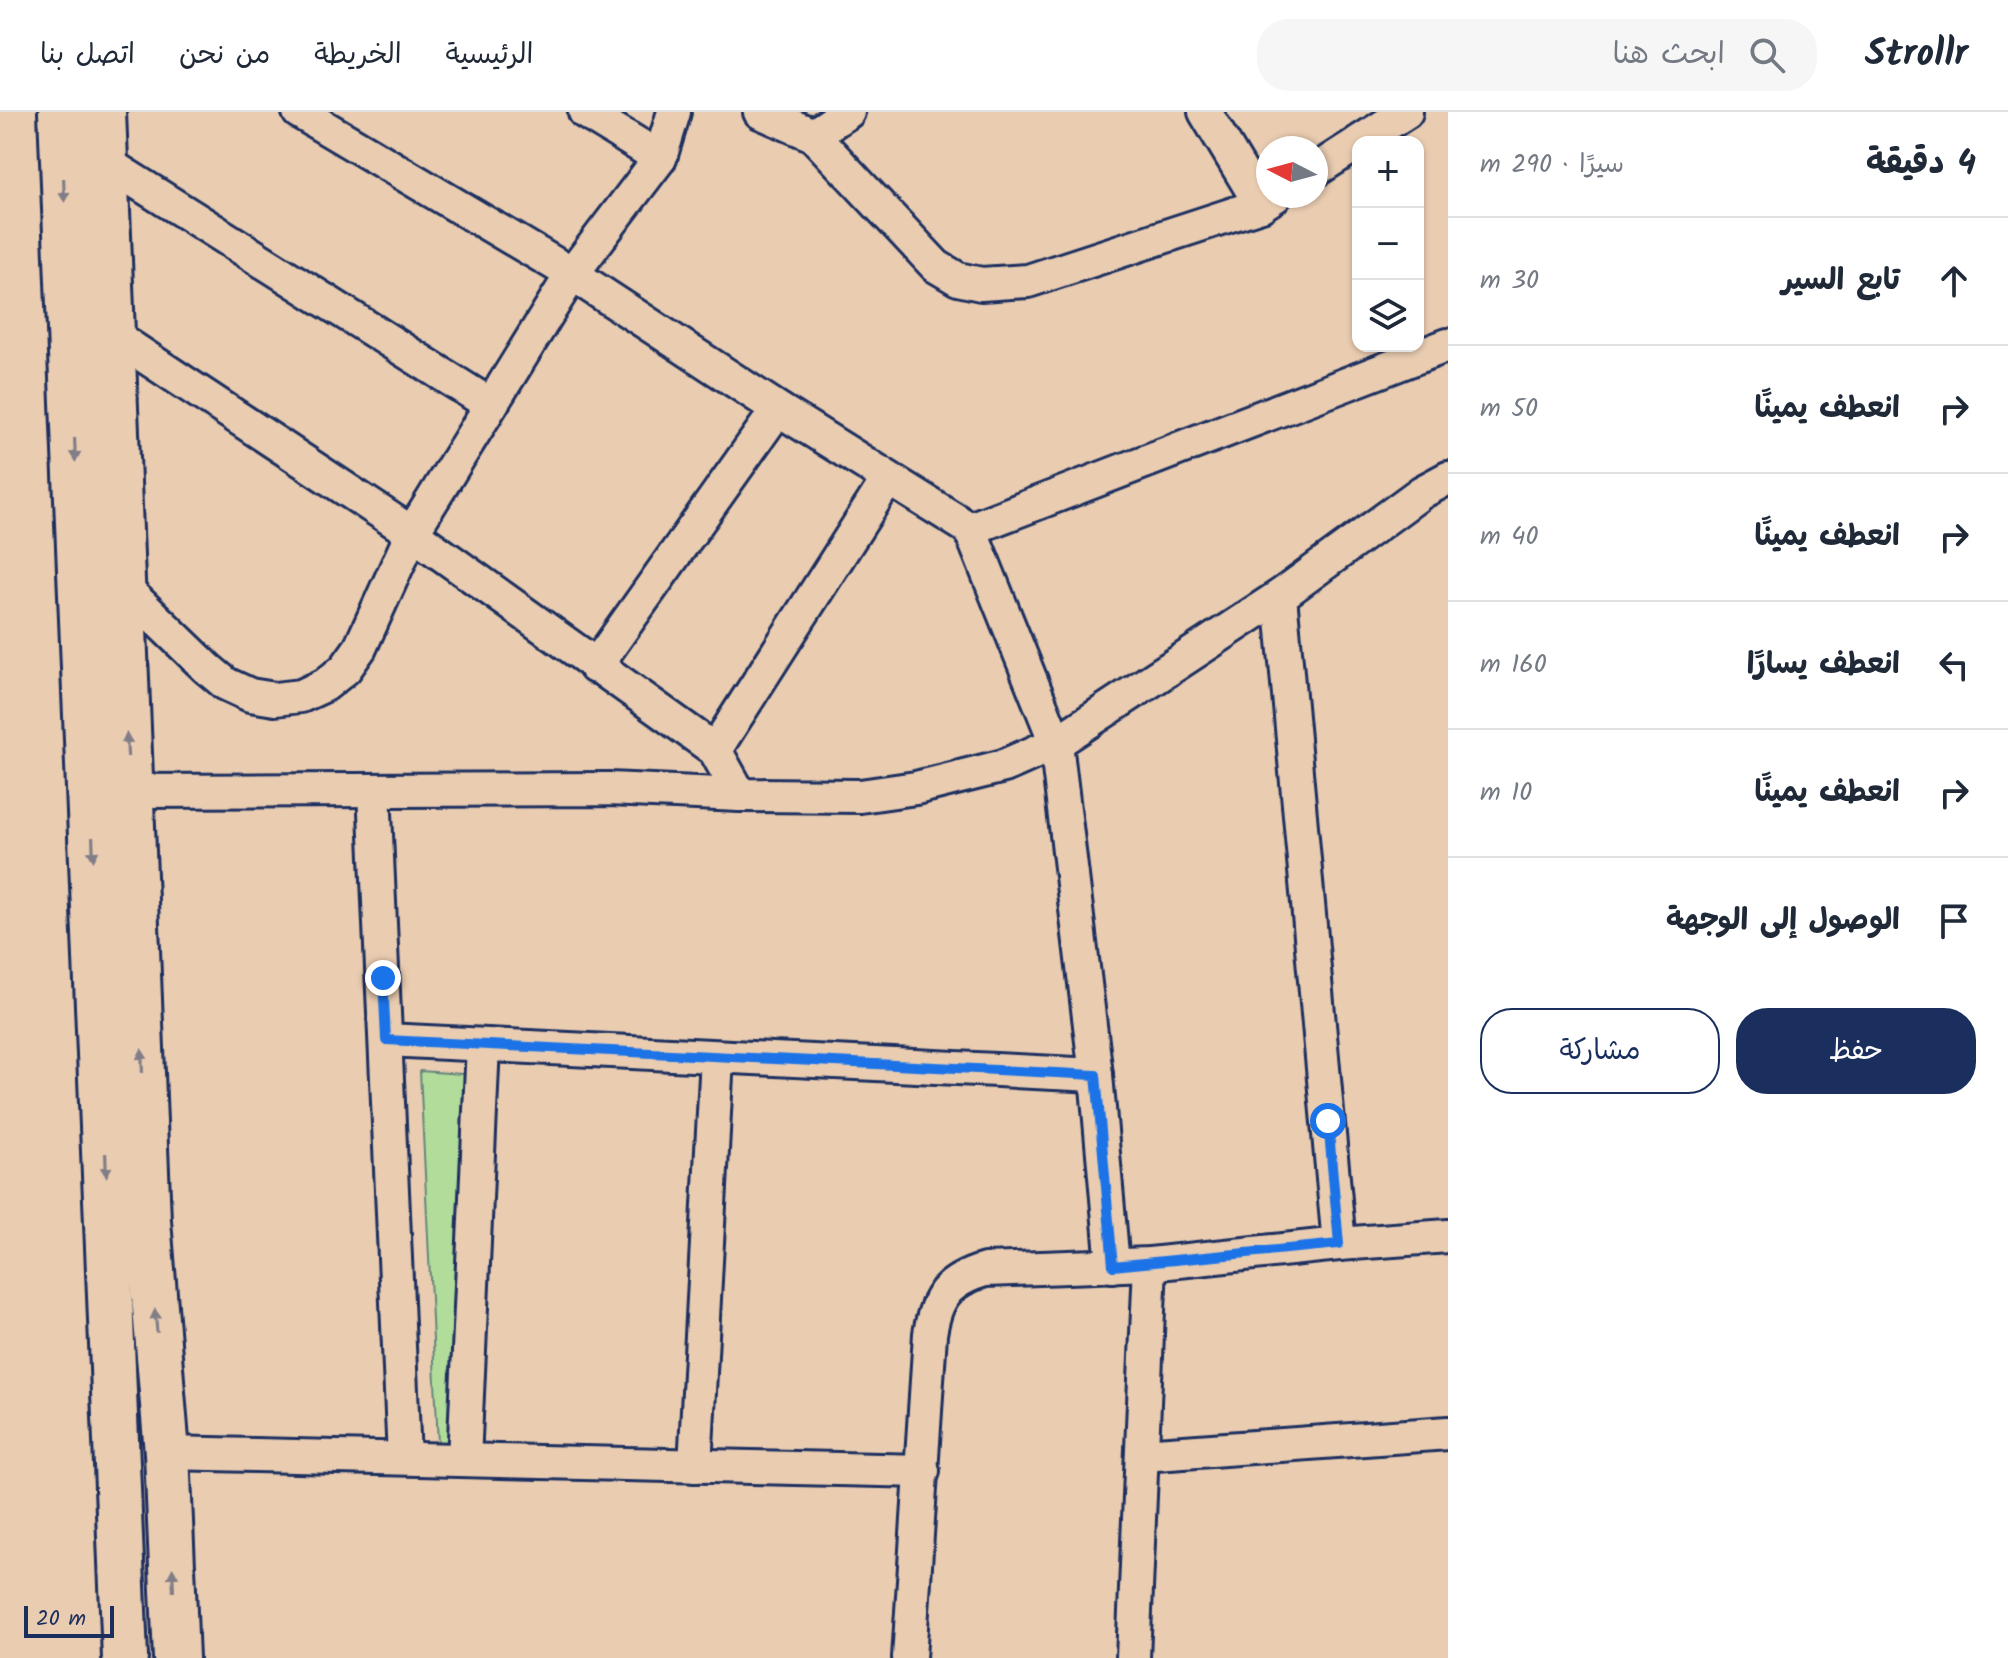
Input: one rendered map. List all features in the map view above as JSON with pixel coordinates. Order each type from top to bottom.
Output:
[{"type":"main road","points":[[61,112],[125,1658]]},
{"type":"main road","points":[[103,112],[148,1221],[167,1453],[176,1658]]},
{"type":"street","points":[[299,112],[572,274],[778,409],[970,529],[1056,743],[1096,1075],[1113,1266]]},
{"type":"street","points":[[585,112],[660,158]]},
{"type":"street","points":[[120,584],[226,684],[250,695],[275,699],[301,696],[325,685],[345,669],[360,648],[412,533],[572,274],[660,158],[674,112]]},
{"type":"street","points":[[760,112],[813,135],[936,266],[958,279],[981,284],[1028,281],[1256,204]]},
{"type":"street","points":[[813,135],[848,112]]},
{"type":"street","points":[[1205,112],[1256,183]]},
{"type":"street","points":[[1368,136],[1406,112]]},
{"type":"street","points":[[1328,162],[1352,147]]},
{"type":"street","points":[[105,162],[491,405]]},
{"type":"street","points":[[114,336],[412,533],[715,750],[740,795]]},
{"type":"street","points":[[970,529],[1448,345]]},
{"type":"street","points":[[595,667],[778,409]]},
{"type":"street","points":[[129,791],[609,789],[860,796],[916,788],[1004,766],[1056,743],[1280,596],[1422,492],[1448,478]]},
{"type":"street","points":[[715,750],[888,479]]},
{"type":"street","points":[[1280,596],[1339,1244]]},
{"type":"street","points":[[374,790],[404,1458]]},
{"type":"street","points":[[386,1040],[1096,1075]]},
{"type":"street","points":[[464,1460],[483,1045]]},
{"type":"street","points":[[695,1466],[717,1057]]},
{"type":"street","points":[[909,1658],[933,1311],[945,1291],[963,1276],[985,1270],[1150,1264],[1448,1236]]},
{"type":"street","points":[[1133,1658],[1150,1264]]},
{"type":"street","points":[[1142,1455],[1448,1433]]},
{"type":"street","points":[[167,1453],[923,1471]]},
{"type":"green space","points":[[420,1071],[476,1075],[458,1445],[438,1444]]},
{"type":"route","points":[[383,978],[386,1040],[1096,1075],[1113,1266],[1339,1244],[1328,1121]]}]
